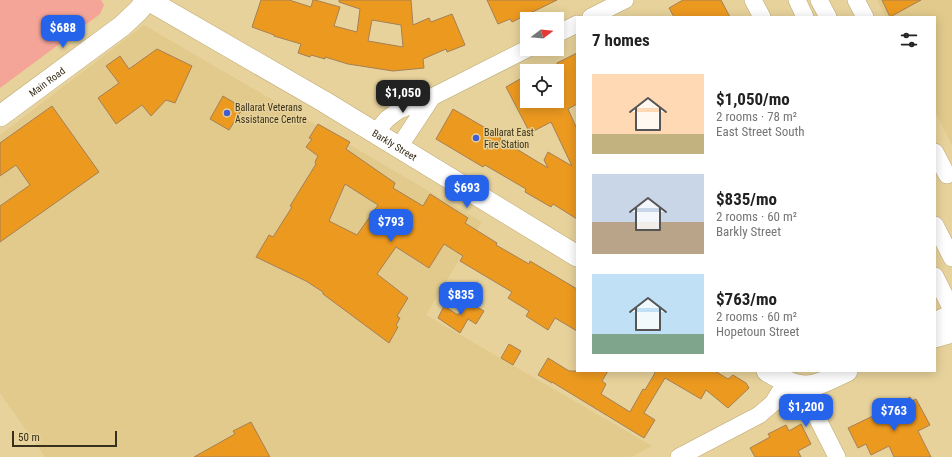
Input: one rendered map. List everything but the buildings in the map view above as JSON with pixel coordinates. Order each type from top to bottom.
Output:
[{"type":"main road","name":"Main Road","points":[[0,116],[122,26],[147,0]]},
{"type":"main road","name":"Barkly Street","points":[[147,0],[246,56],[399,147],[576,255]]},
{"type":"main road","points":[[936,323],[952,315]]},
{"type":"main road","points":[[936,337],[952,332]]},
{"type":"main road","points":[[769,372],[793,384],[810,386],[820,384],[845,372]]},
{"type":"street","points":[[593,16],[625,0]]},
{"type":"street","points":[[753,0],[761,16]]},
{"type":"street","points":[[796,0],[804,16]]},
{"type":"street","points":[[819,0],[827,16]]},
{"type":"street","points":[[856,0],[864,16]]},
{"type":"street","points":[[564,30],[576,24]]},
{"type":"street","points":[[375,133],[393,113],[432,97],[520,53]]},
{"type":"street","points":[[399,147],[432,97]]},
{"type":"street","points":[[936,154],[947,175]]},
{"type":"street","points":[[936,226],[952,258]]},
{"type":"street","points":[[936,278],[952,310]]},
{"type":"street","points":[[679,457],[759,415],[793,384],[837,457]]},
{"type":"shaded area","points":[[0,0],[101,0],[104,5],[100,14],[0,88]]},
{"type":"shaded area","points":[[877,0],[952,0],[952,145],[936,114],[936,16],[885,16]]},
{"type":"shaded area","points":[[144,25],[482,222],[426,315],[652,446],[631,457],[45,457],[0,393],[0,135]]},
{"type":"place","name":"Ballarat Veterans Assistance Centre","points":[[227,113]]},
{"type":"place","name":"Ballarat East Fire Station","points":[[476,138]]}]
